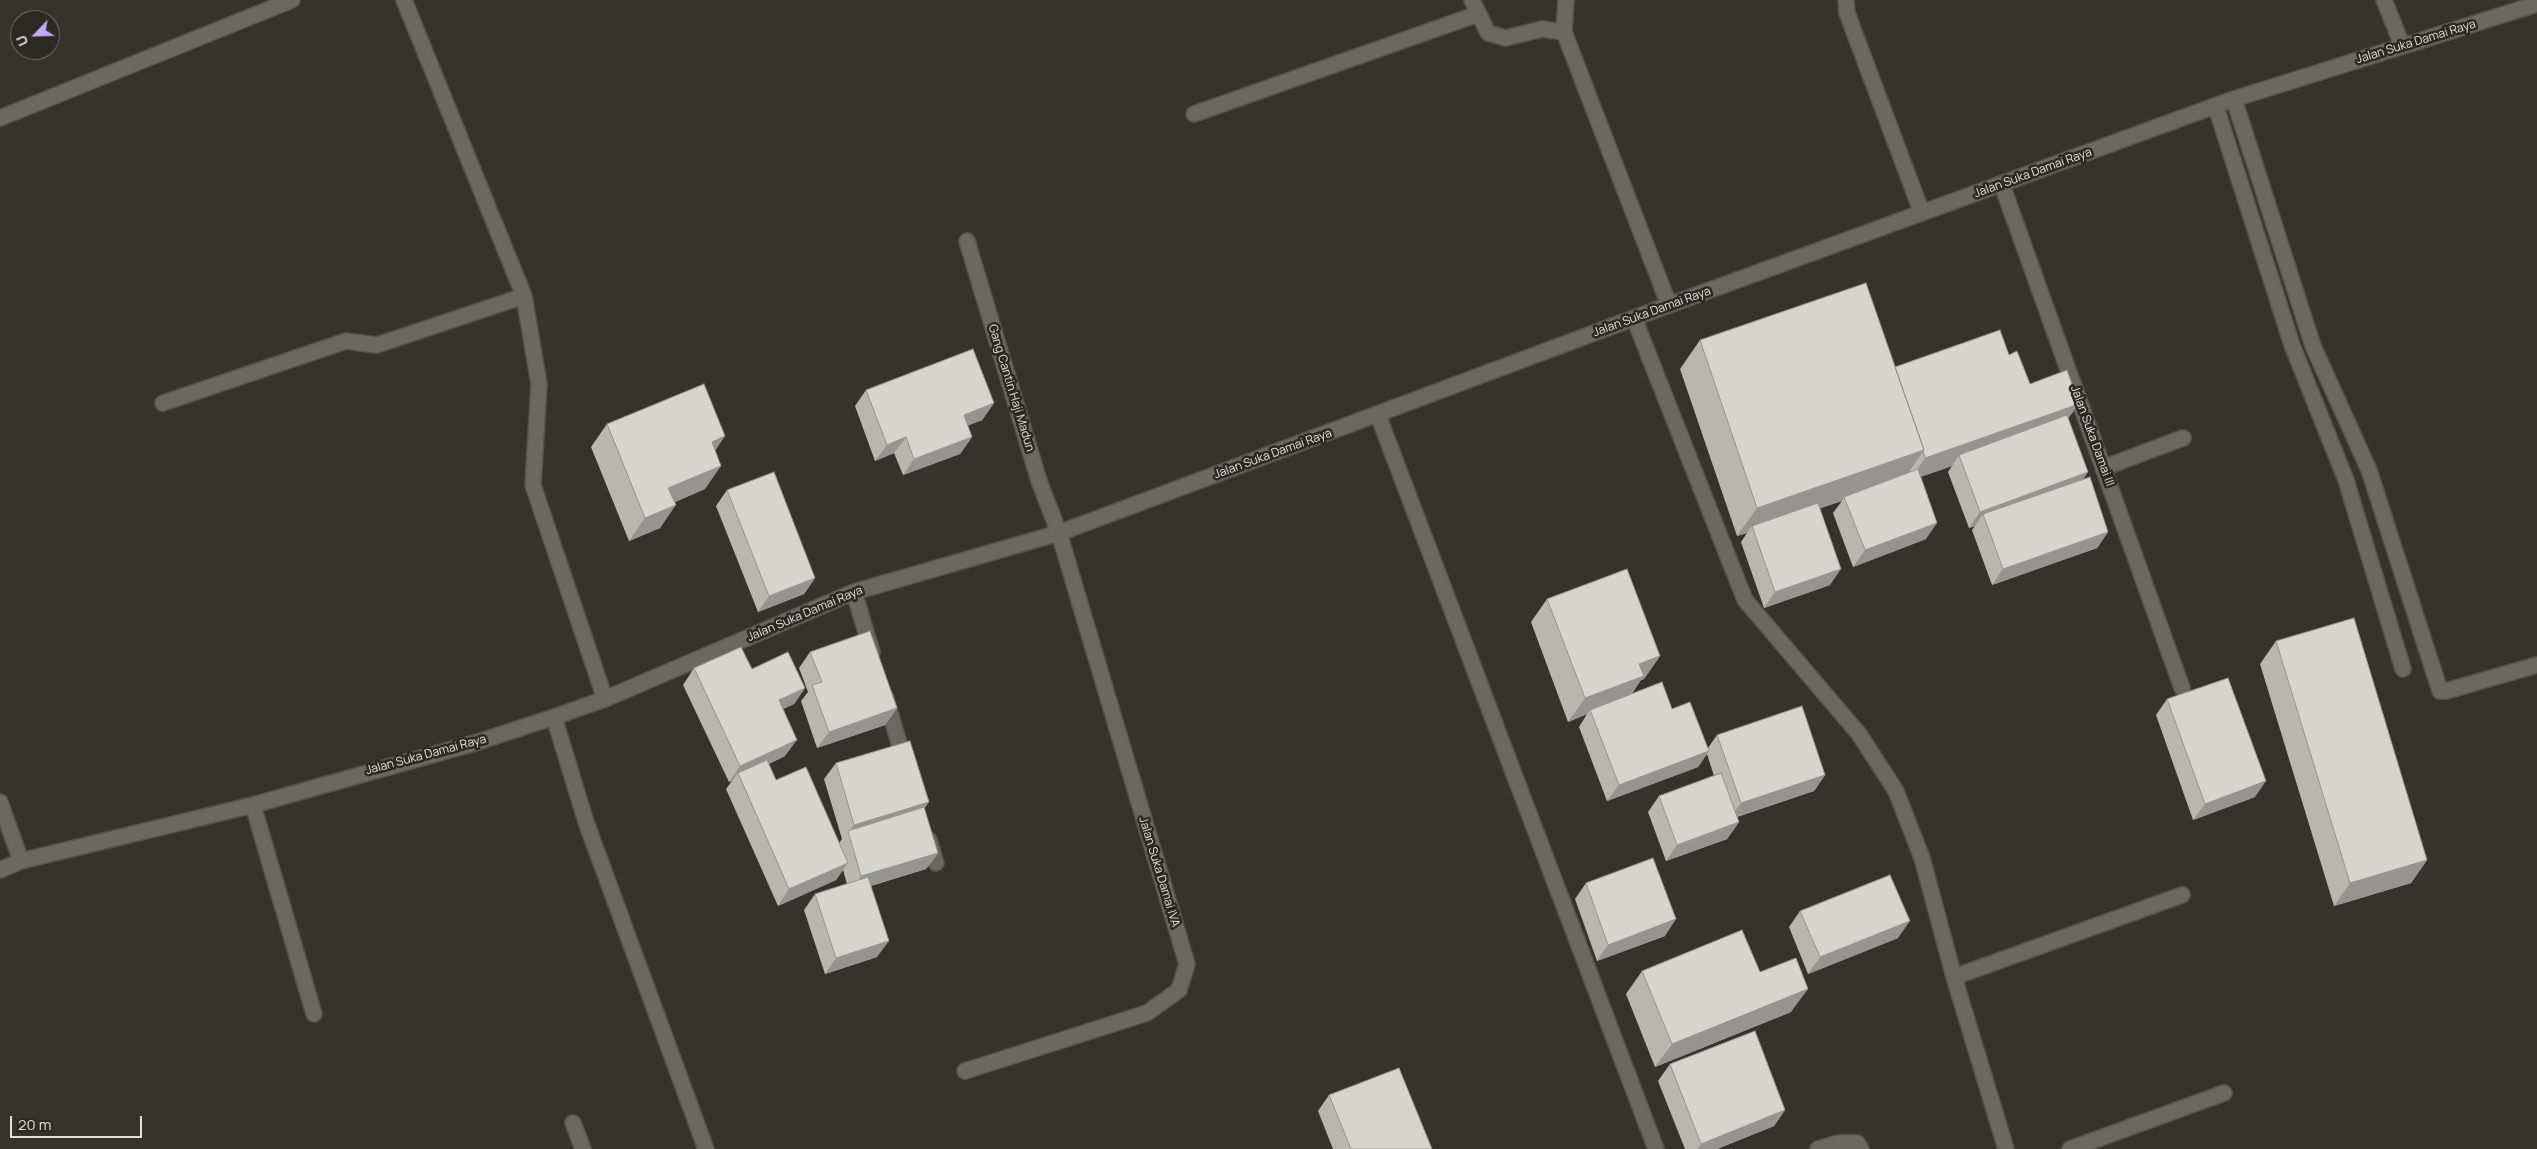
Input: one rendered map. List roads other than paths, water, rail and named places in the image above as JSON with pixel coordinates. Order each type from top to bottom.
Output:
[{"type":"street","points":[[0,118],[292,0]]},
{"type":"street","points":[[404,0],[524,296],[539,384],[533,486],[605,699]]},
{"type":"street","points":[[1566,0],[1564,32],[1669,305]]},
{"type":"street","points":[[1846,0],[1848,13],[1922,213]]},
{"type":"street","points":[[2384,0],[2402,45]]},
{"type":"street","name":"Jalan Suka Damai Raya","points":[[0,870],[20,861],[253,804],[478,742],[554,717],[605,699],[854,592],[1058,534],[1669,305],[2234,99],[2537,4]]},
{"type":"street","points":[[1194,114],[1475,7],[1488,33],[1506,38],[1542,29],[1564,32]]},
{"type":"street","points":[[2234,99],[2313,346],[2369,470],[2440,691],[2446,692],[2537,665]]},
{"type":"street","points":[[2216,106],[2292,345],[2346,480],[2403,669]]},
{"type":"street","name":"Jalan Suka Damai III","points":[[2002,185],[2182,688]]},
{"type":"street","name":"Gang Cantin Haji Madun","points":[[967,241],[1039,481],[1058,534]]},
{"type":"street","points":[[163,403],[346,342],[377,345],[524,296]]},
{"type":"street","points":[[1634,318],[1744,600],[1859,734],[1896,792],[1922,858],[1954,977],[2006,1149]]},
{"type":"street","points":[[1378,415],[1656,1149]]},
{"type":"street","points":[[2103,468],[2183,438]]},
{"type":"street","name":"Jalan Suka Damai IVA","points":[[965,1071],[1147,1013],[1179,990],[1187,964],[1058,534]]},
{"type":"street","points":[[854,592],[876,666]]},
{"type":"street","points":[[882,685],[910,779]]},
{"type":"street","points":[[554,717],[586,822],[706,1149]]},
{"type":"street","points":[[0,802],[20,861]]},
{"type":"street","points":[[253,804],[314,1014]]},
{"type":"street","points":[[924,825],[936,863]]},
{"type":"street","points":[[1954,977],[2182,895]]},
{"type":"street","points":[[2070,1149],[2224,1093]]},
{"type":"street","points":[[573,1123],[583,1149]]},
{"type":"street","points":[[1818,1149],[1838,1142],[1857,1143],[1861,1149]]}]
